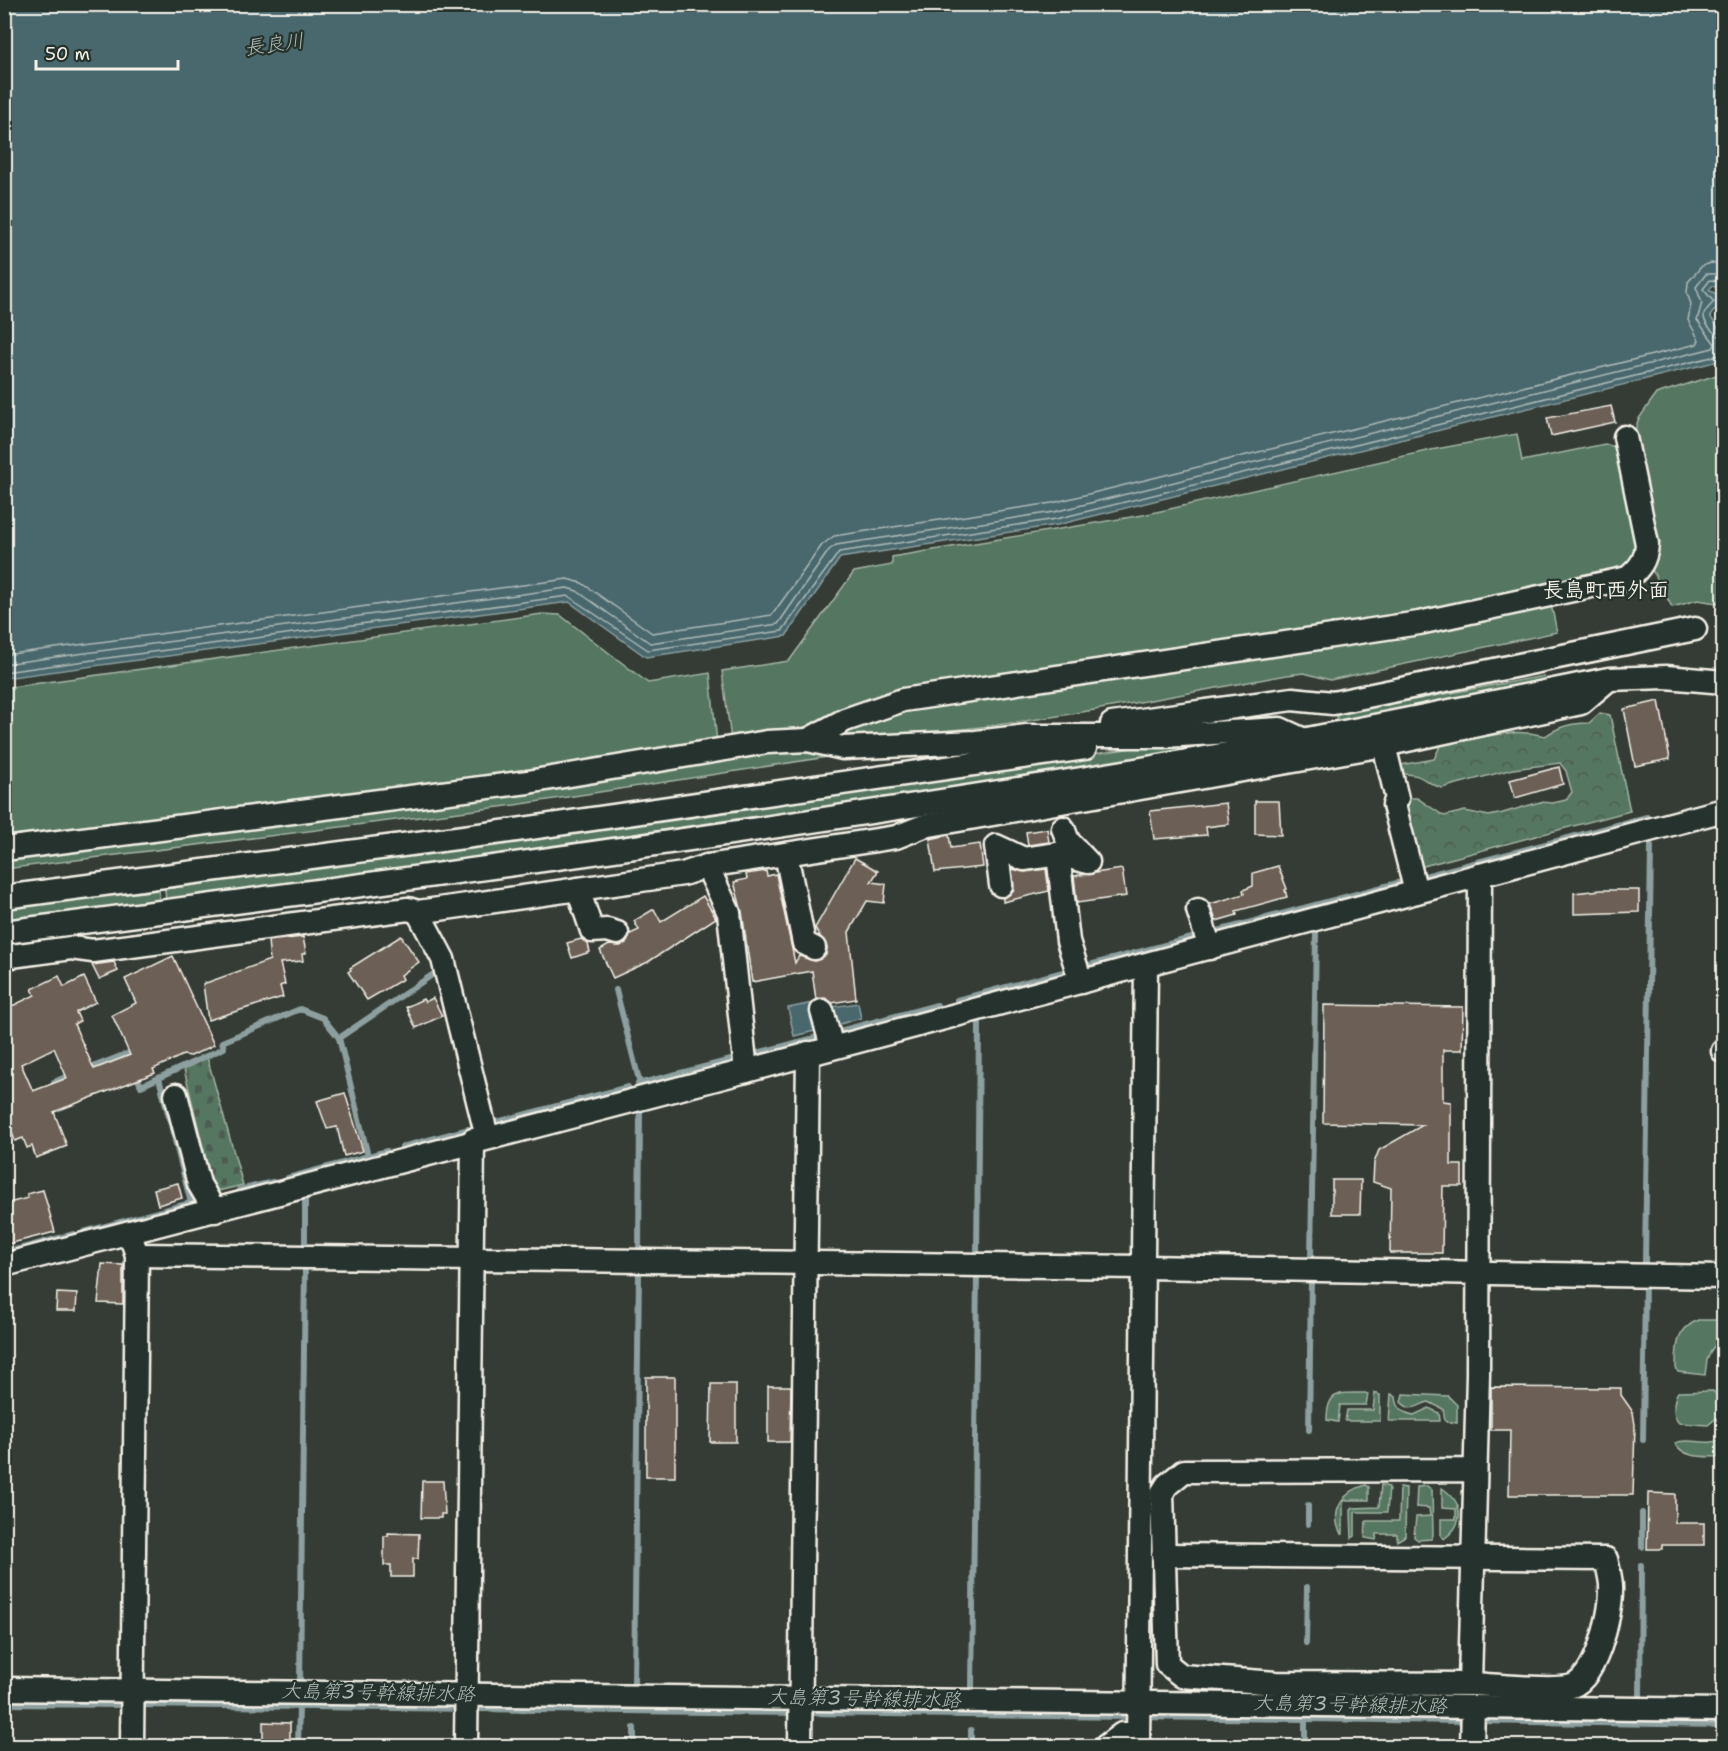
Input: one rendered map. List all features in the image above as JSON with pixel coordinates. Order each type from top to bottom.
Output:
[{"type":"street","points":[[808,740],[844,720],[903,700],[1419,623],[1628,578],[1639,569],[1647,556],[1647,544],[1625,437]]},
{"type":"street","points":[[4,849],[528,782],[767,742],[808,740],[843,748],[976,742],[1292,699],[1334,703],[1695,630]]},
{"type":"street","points":[[4,932],[216,905],[764,828],[1115,774],[1304,740],[1609,679],[1666,677],[1724,682]]},
{"type":"street","points":[[4,957],[71,948],[93,951],[408,909],[418,912],[683,874],[707,866],[896,837],[924,826],[1384,745],[1581,703],[1609,679]]},
{"type":"street","points":[[1027,736],[1164,736],[1280,729],[1304,740]]},
{"type":"street","points":[[4,897],[490,833],[1164,736]]},
{"type":"street","points":[[1384,745],[1397,799],[1394,805],[1416,892]]},
{"type":"street","points":[[4,1265],[214,1211],[480,1138],[746,1071],[1724,810]]},
{"type":"street","points":[[1001,885],[996,846],[1024,859],[1058,854],[1088,862],[1068,841],[1063,828]]},
{"type":"street","points":[[786,854],[804,943],[814,948]]},
{"type":"street","points":[[1058,854],[1068,941],[1081,982]]},
{"type":"street","points":[[707,866],[729,913],[746,1071]]},
{"type":"street","points":[[1470,1684],[1478,1272],[1480,875]]},
{"type":"street","points":[[578,889],[592,931],[607,930],[617,933]]},
{"type":"street","points":[[1198,910],[1210,948]]},
{"type":"street","points":[[418,912],[443,959],[480,1138],[472,1259],[466,1746]]},
{"type":"street","points":[[1138,1724],[1146,965]]},
{"type":"street","points":[[822,1011],[832,1047]]},
{"type":"street","points":[[800,1746],[808,1053]]},
{"type":"street","points":[[176,1095],[199,1184],[214,1211]]},
{"type":"street","points":[[130,1233],[137,1256],[132,1746]]},
{"type":"street","points":[[137,1256],[1143,1267],[1724,1277]]},
{"type":"street","points":[[1163,1556],[1474,1556],[1606,1559],[1611,1590],[1598,1653],[1587,1675],[1570,1687],[1276,1683],[1182,1676],[1167,1664],[1165,1654],[1163,1556],[1162,1493],[1167,1485],[1184,1471],[1475,1470]]},
{"type":"street","points":[[4,1689],[133,1701],[801,1709],[1138,1724],[1473,1724],[1724,1710]]},
{"type":"street","points":[[1106,1746],[1138,1724]]},
{"type":"green space","points":[[1723,373],[1723,604],[1698,600],[1672,607],[1650,566],[1631,446],[1638,420],[1656,394]]},
{"type":"green space","points":[[1517,434],[1522,461],[1605,444],[1618,448],[1643,548],[1625,572],[1549,592],[904,695],[804,731],[731,740],[722,671],[789,661],[854,572],[892,565],[892,557],[1143,515],[1431,450]]},
{"type":"green space","points":[[1551,604],[1557,632],[1330,680],[1304,673],[1287,675],[1121,706],[953,730],[841,737],[839,731],[904,705]]},
{"type":"green space","points":[[542,614],[560,615],[648,683],[710,673],[717,743],[532,777],[5,842],[4,688]]},
{"type":"green space","points":[[1544,676],[1546,682],[1337,723],[1337,714]]},
{"type":"green space","points":[[1600,713],[1610,715],[1630,811],[1416,868],[1403,798],[1417,798],[1444,816],[1465,811],[1489,816],[1540,802],[1553,803],[1566,800],[1572,792],[1566,771],[1560,763],[1513,769],[1442,788],[1415,775],[1402,774],[1400,765],[1434,759],[1441,744],[1505,733],[1531,733],[1545,736],[1566,726],[1589,723]]},
{"type":"green space","points":[[1261,738],[1170,755],[762,819],[166,902],[165,889],[762,806],[1171,742]]},
{"type":"green space","points":[[764,748],[805,749],[847,754],[515,805],[5,869],[4,856]]},
{"type":"green space","points":[[159,890],[160,903],[5,922],[4,908]]},
{"type":"green space","points":[[207,1057],[243,1185],[214,1192],[184,1069]]},
{"type":"green space","points":[[1698,1320],[1723,1320],[1723,1336],[1712,1349],[1707,1360],[1705,1375],[1678,1372],[1676,1368],[1677,1346],[1681,1334]]},
{"type":"green space","points":[[1713,1391],[1722,1400],[1720,1415],[1708,1425],[1679,1423],[1674,1408],[1678,1392]]},
{"type":"green space","points":[[1375,1393],[1380,1395],[1380,1421],[1345,1421],[1347,1410],[1373,1410]]},
{"type":"green space","points":[[1342,1394],[1368,1394],[1366,1405],[1340,1405],[1338,1422],[1327,1420],[1329,1403],[1332,1398]]},
{"type":"green space","points":[[1391,1394],[1396,1397],[1399,1407],[1406,1413],[1414,1415],[1429,1408],[1439,1413],[1440,1421],[1389,1421]]},
{"type":"green space","points":[[1403,1394],[1448,1396],[1457,1405],[1457,1423],[1445,1421],[1443,1409],[1429,1402],[1412,1408],[1405,1406],[1401,1402]]},
{"type":"green space","points":[[1723,1437],[1722,1457],[1690,1455],[1675,1443],[1681,1441],[1711,1442]]},
{"type":"green space","points":[[1366,1485],[1369,1487],[1369,1500],[1345,1500],[1343,1534],[1341,1534],[1337,1518],[1340,1504],[1351,1492]]},
{"type":"green space","points":[[1381,1485],[1389,1487],[1387,1512],[1355,1512],[1355,1536],[1352,1538],[1352,1508],[1379,1507]]},
{"type":"green space","points":[[1427,1486],[1432,1490],[1433,1535],[1431,1539],[1418,1540],[1414,1537],[1416,1517],[1430,1516],[1429,1508],[1416,1507],[1417,1487]]},
{"type":"green space","points":[[1400,1487],[1406,1488],[1405,1536],[1397,1541],[1397,1534],[1377,1534],[1376,1540],[1365,1538],[1366,1521],[1399,1521]]},
{"type":"green space","points":[[1442,1488],[1454,1500],[1459,1513],[1456,1526],[1444,1539],[1441,1536],[1441,1519],[1456,1519],[1456,1509],[1442,1508]]},
{"type":"water","name":"長良川","points":[[4,5],[1723,5],[1723,289],[1712,286],[1709,290],[1719,297],[1723,304],[1723,308],[1714,311],[1710,316],[1723,335],[1723,360],[1057,525],[840,558],[786,636],[646,657],[569,602],[5,678]]},
{"type":"water","points":[[813,1003],[819,1030],[794,1036],[788,1008]]},
{"type":"water","points":[[858,1003],[861,1018],[830,1027],[825,1008]]},
{"type":"building","points":[[1611,406],[1615,422],[1551,436],[1547,418]]},
{"type":"building","points":[[1659,701],[1670,759],[1635,766],[1624,709]]},
{"type":"building","points":[[1559,767],[1563,784],[1515,798],[1510,780]]},
{"type":"building","points":[[1255,801],[1279,801],[1281,835],[1255,834]]},
{"type":"building","points":[[1226,803],[1229,824],[1206,827],[1207,835],[1154,839],[1150,811]]},
{"type":"building","points":[[1047,829],[1049,842],[1028,845],[1026,832]]},
{"type":"building","points":[[949,835],[951,848],[980,844],[983,867],[935,872],[930,839]]},
{"type":"building","points":[[855,858],[878,871],[871,882],[886,884],[884,903],[867,901],[849,932],[856,999],[832,1003],[825,998],[816,1000],[812,971],[752,982],[742,912],[734,882],[747,879],[746,874],[766,871],[767,876],[776,874],[795,963],[799,956],[815,961],[826,955],[827,948],[815,928]]},
{"type":"building","points":[[1278,866],[1287,889],[1285,890],[1287,897],[1236,911],[1237,915],[1216,921],[1210,904],[1244,894],[1243,890],[1253,886],[1253,873]]},
{"type":"building","points":[[1012,869],[1025,872],[1046,869],[1049,891],[1003,902],[1003,898],[1014,890]]},
{"type":"building","points":[[1122,869],[1126,896],[1077,903],[1074,876]]},
{"type":"building","points":[[1639,890],[1639,912],[1574,914],[1574,893]]},
{"type":"building","points":[[703,896],[716,918],[648,962],[613,978],[600,950],[609,945],[620,946],[626,943],[630,934],[639,930],[634,921],[654,909],[661,922]]},
{"type":"building","points":[[401,936],[419,962],[401,975],[403,979],[367,1000],[348,972],[350,968]]},
{"type":"building","points":[[303,937],[306,953],[302,954],[303,961],[280,963],[285,984],[280,986],[283,997],[208,1020],[203,984],[270,960],[268,941]]},
{"type":"building","points":[[581,939],[588,944],[590,952],[572,958],[567,943]]},
{"type":"building","points":[[173,956],[214,1045],[191,1056],[183,1055],[153,1069],[155,1073],[54,1112],[67,1146],[36,1158],[32,1146],[27,1148],[23,1138],[15,1141],[10,1127],[4,1129],[4,1010],[35,995],[32,989],[59,976],[64,987],[84,977],[96,1002],[76,1012],[80,1021],[74,1024],[94,1069],[130,1055],[112,1015],[136,1003],[125,979]],"holes":[[[54,1048],[67,1078],[33,1091],[21,1064]]]},
{"type":"building","points":[[114,962],[118,971],[99,979],[92,965]]},
{"type":"building","points":[[433,998],[442,1016],[416,1028],[406,1007],[423,999],[425,1002]]},
{"type":"building","points":[[1324,1005],[1463,1007],[1462,1050],[1443,1050],[1443,1101],[1451,1102],[1451,1165],[1462,1165],[1462,1186],[1443,1186],[1442,1253],[1390,1253],[1391,1188],[1373,1182],[1374,1163],[1379,1150],[1423,1125],[1323,1123]]},
{"type":"building","points":[[345,1093],[363,1151],[344,1156],[337,1127],[327,1129],[317,1101]]},
{"type":"building","points":[[1332,1180],[1361,1180],[1360,1214],[1332,1214]]},
{"type":"building","points":[[178,1183],[182,1198],[158,1205],[154,1189]]},
{"type":"building","points":[[43,1190],[55,1232],[4,1245],[4,1204],[28,1198],[27,1194]]},
{"type":"building","points":[[102,1264],[123,1265],[123,1304],[98,1303]]},
{"type":"building","points":[[57,1293],[77,1294],[76,1311],[56,1311]]},
{"type":"building","points":[[646,1377],[675,1377],[675,1477],[646,1477]]},
{"type":"building","points":[[711,1384],[736,1384],[736,1442],[710,1442]]},
{"type":"building","points":[[768,1386],[791,1386],[790,1442],[768,1442]]},
{"type":"building","points":[[1491,1387],[1621,1388],[1621,1395],[1633,1412],[1635,1425],[1633,1495],[1509,1495],[1510,1430],[1491,1430]]},
{"type":"building","points":[[422,1481],[443,1481],[445,1514],[441,1514],[441,1518],[421,1518]]},
{"type":"building","points":[[1648,1493],[1675,1494],[1675,1523],[1704,1523],[1704,1545],[1662,1545],[1662,1549],[1647,1549]]},
{"type":"building","points":[[388,1533],[419,1534],[418,1559],[413,1559],[413,1577],[391,1577],[391,1565],[384,1565],[384,1536],[388,1536]]},
{"type":"building","points":[[263,1722],[290,1723],[290,1746],[263,1746]]},
{"type":"waterway","points":[[1421,877],[1647,817]]},
{"type":"waterway","points":[[1645,1262],[1651,846]]},
{"type":"waterway","points":[[1214,932],[1405,881]]},
{"type":"waterway","points":[[1311,1259],[1316,932]]},
{"type":"waterway","points":[[1086,966],[1199,936]]},
{"type":"waterway","points":[[368,1156],[339,1038],[438,971]]},
{"type":"waterway","points":[[957,1000],[1067,971]]},
{"type":"waterway","points":[[616,990],[640,1084]]},
{"type":"waterway","points":[[836,1032],[937,1005]]},
{"type":"waterway","points":[[136,1074],[141,1086],[224,1048],[222,1042],[300,1009],[323,1018],[339,1038]]},
{"type":"waterway","points":[[977,1256],[979,1022]]},
{"type":"waterway","points":[[753,1054],[822,1036]]},
{"type":"waterway","points":[[85,1070],[126,1054],[130,1062]]},
{"type":"waterway","points":[[638,1084],[735,1059]]},
{"type":"waterway","points":[[54,1082],[73,1074]]},
{"type":"waterway","points":[[159,1078],[191,1203]]},
{"type":"waterway","points":[[493,1123],[628,1087]]},
{"type":"waterway","points":[[639,1251],[640,1111]]},
{"type":"waterway","points":[[402,1147],[469,1129]]},
{"type":"waterway","points":[[288,1178],[387,1151]]},
{"type":"waterway","points":[[239,1190],[273,1182]]},
{"type":"waterway","points":[[305,1198],[305,1250]]},
{"type":"waterway","points":[[84,1232],[194,1202]]},
{"type":"waterway","points":[[4,1253],[74,1234]]},
{"type":"waterway","points":[[300,1682],[305,1266]]},
{"type":"waterway","points":[[634,1684],[639,1271]]},
{"type":"waterway","points":[[972,1689],[977,1273]]},
{"type":"waterway","points":[[1309,1430],[1311,1277]]},
{"type":"waterway","points":[[1643,1440],[1645,1282]]},
{"type":"waterway","points":[[1308,1505],[1308,1524]]},
{"type":"waterway","points":[[1642,1513],[1642,1547]]},
{"type":"waterway","points":[[1640,1696],[1641,1565]]},
{"type":"waterway","points":[[1306,1643],[1307,1587]]},
{"type":"waterway","name":"大島第3号幹線排水路","points":[[4,1704],[127,1705]]},
{"type":"waterway","name":"大島第3号幹線排水路","points":[[137,1705],[796,1713]]},
{"type":"waterway","points":[[298,1746],[299,1707]]},
{"type":"waterway","name":"大島第3号幹線排水路","points":[[806,1713],[1468,1721]]},
{"type":"waterway","points":[[1305,1719],[1305,1746]]},
{"type":"waterway","name":"大島第3号幹線排水路","points":[[1478,1721],[1724,1725]]},
{"type":"waterway","points":[[634,1728],[634,1746]]},
{"type":"waterway","points":[[971,1730],[971,1746]]},
{"type":"waterway","points":[[1639,1741],[1639,1746]]},
{"type":"district","name":"長島町西外面","points":[[1606,590]]}]
